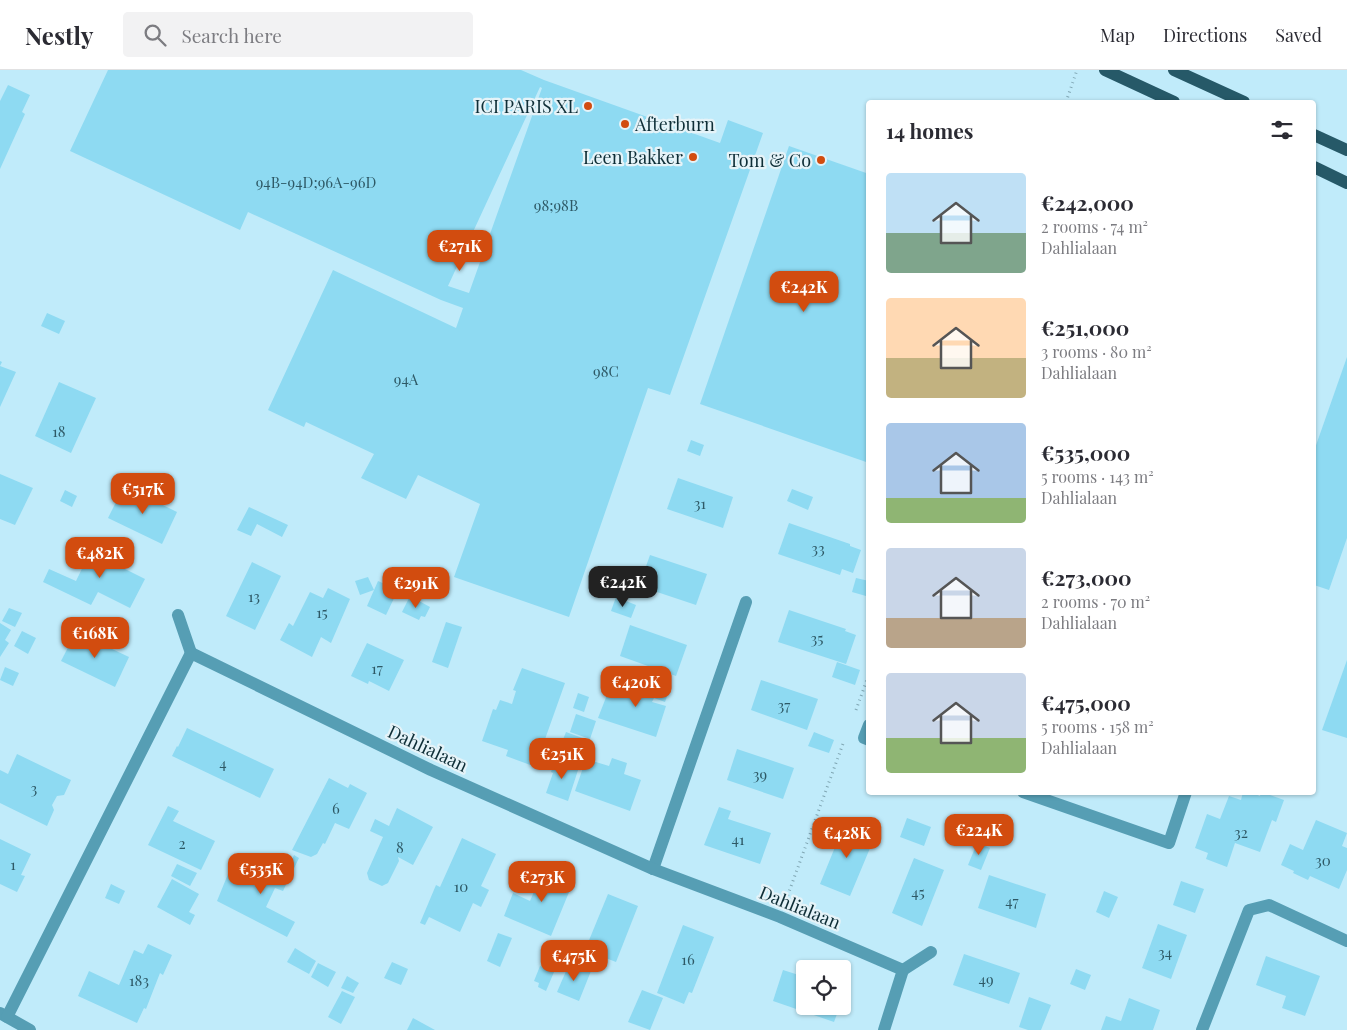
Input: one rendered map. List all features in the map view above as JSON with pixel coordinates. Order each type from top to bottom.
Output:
[{"type":"main road","points":[[1105,70],[1170,100]]},
{"type":"main road","points":[[1174,70],[1240,100]]},
{"type":"main road","points":[[1316,136],[1347,150]]},
{"type":"main road","points":[[1316,169],[1347,183]]},
{"type":"street","points":[[653,869],[746,602]]},
{"type":"street","points":[[30,1030],[4,1015],[191,653],[178,615]]},
{"type":"street","name":"Dahlialaan","points":[[191,653],[431,770],[653,869],[780,917],[903,970]]},
{"type":"street","points":[[1032,795],[1169,842],[1185,795]]},
{"type":"street","points":[[1202,1030],[1249,910],[1268,905],[1347,941]]},
{"type":"street","points":[[884,1030],[903,970],[932,952]]},
{"type":"path","points":[[1067,100],[1077,70]]},
{"type":"path","points":[[855,712],[866,682]]},
{"type":"path","points":[[780,917],[845,740]]},
{"type":"building","points":[[108,70],[521,70],[720,143],[728,120],[763,133],[670,395],[648,388],[569,617],[454,577],[480,504],[418,475],[406,499],[361,478],[374,454],[306,422],[304,427],[268,410],[333,270],[456,328],[463,308],[441,300],[248,212],[240,230],[70,151]],"holes":[[[540,87],[542,88],[469,293],[448,286]]]},
{"type":"building","points":[[8,85],[30,95],[22,112],[25,114],[0,169],[0,101]]},
{"type":"building","points":[[789,146],[866,173],[866,462],[700,404]]},
{"type":"building","points":[[47,313],[65,321],[59,334],[41,326]]},
{"type":"building","points":[[1347,357],[1347,538],[1329,590],[1316,586],[1316,445]]},
{"type":"building","points":[[0,366],[16,372],[0,407]]},
{"type":"building","points":[[59,382],[96,398],[71,453],[35,436]]},
{"type":"building","points":[[691,440],[704,445],[700,456],[687,451]]},
{"type":"building","points":[[0,474],[33,488],[15,525],[0,519]]},
{"type":"building","points":[[678,478],[733,497],[723,528],[667,509]]},
{"type":"building","points":[[124,486],[177,512],[162,544],[108,518]]},
{"type":"building","points":[[792,489],[813,497],[808,510],[787,501]]},
{"type":"building","points":[[65,490],[77,496],[72,507],[60,501]]},
{"type":"building","points":[[249,507],[288,525],[282,537],[257,524],[251,536],[237,530]]},
{"type":"building","points":[[789,523],[850,544],[850,546],[861,550],[853,573],[842,569],[840,575],[778,554]]},
{"type":"building","points":[[98,541],[118,551],[113,563],[145,579],[130,608],[98,592],[91,605],[43,582],[49,569],[76,581],[90,552],[92,553]]},
{"type":"building","points":[[650,555],[707,574],[696,605],[639,586]]},
{"type":"building","points":[[252,562],[281,576],[255,630],[226,616]]},
{"type":"building","points":[[368,577],[374,590],[360,595],[355,581]]},
{"type":"building","points":[[856,578],[866,580],[866,596],[852,592]]},
{"type":"building","points":[[378,581],[398,590],[386,615],[367,606]]},
{"type":"building","points":[[328,588],[350,599],[331,643],[321,637],[312,657],[280,640],[289,623],[293,626],[310,592],[323,598]]},
{"type":"building","points":[[410,596],[430,607],[425,617],[421,616],[419,620],[402,612]]},
{"type":"building","points":[[616,597],[636,605],[631,618],[611,611]]},
{"type":"building","points":[[9,608],[22,613],[15,627],[2,621]]},
{"type":"building","points":[[789,610],[846,629],[845,631],[856,635],[846,664],[778,642]]},
{"type":"building","points":[[446,622],[462,627],[448,668],[432,662]]},
{"type":"building","points":[[0,623],[11,630],[5,640],[9,643],[0,657]]},
{"type":"building","points":[[630,625],[687,645],[676,676],[620,656]]},
{"type":"building","points":[[22,631],[36,638],[28,654],[14,646]]},
{"type":"building","points":[[76,632],[129,657],[115,687],[61,661]]},
{"type":"building","points":[[367,643],[404,660],[389,691],[369,681],[368,684],[351,676]]},
{"type":"building","points":[[1347,660],[1347,738],[1322,730]]},
{"type":"building","points":[[837,662],[860,670],[855,685],[832,677]]},
{"type":"building","points":[[5,667],[19,673],[13,686],[0,680]]},
{"type":"building","points":[[522,668],[565,683],[544,742],[542,741],[533,766],[506,756],[508,750],[482,741],[493,709],[496,710],[500,700],[512,704],[516,691],[513,690]]},
{"type":"building","points":[[761,680],[818,699],[807,730],[751,710]]},
{"type":"building","points":[[635,681],[669,691],[665,702],[654,698],[652,702],[666,706],[656,737],[598,718],[610,687],[631,694]]},
{"type":"building","points":[[578,693],[589,697],[584,712],[573,708]]},
{"type":"building","points":[[576,714],[596,721],[590,739],[570,732]]},
{"type":"building","points":[[187,728],[274,769],[260,798],[172,756]]},
{"type":"building","points":[[566,732],[585,739],[581,749],[562,742]]},
{"type":"building","points":[[814,732],[834,740],[829,753],[808,746]]},
{"type":"building","points":[[737,749],[794,768],[783,799],[727,780]]},
{"type":"building","points":[[17,754],[71,780],[64,795],[57,796],[52,805],[54,810],[47,826],[0,803],[0,770],[8,774]]},
{"type":"building","points":[[612,758],[627,763],[624,774],[641,780],[630,811],[575,791],[586,759],[609,766]]},
{"type":"building","points":[[556,759],[579,767],[568,801],[546,793]]},
{"type":"building","points":[[329,778],[348,788],[350,784],[367,793],[349,829],[335,823],[325,844],[323,843],[317,854],[311,857],[292,850]]},
{"type":"building","points":[[1242,795],[1270,795],[1284,800],[1276,822],[1272,820],[1260,852],[1235,843],[1227,867],[1206,859],[1208,853],[1195,848],[1207,814],[1220,819],[1229,796],[1241,800]]},
{"type":"building","points":[[168,806],[179,811],[173,821],[215,841],[201,870],[148,845]]},
{"type":"building","points":[[719,807],[731,811],[728,819],[771,833],[760,864],[704,845]]},
{"type":"building","points":[[397,808],[433,827],[413,865],[398,857],[399,861],[388,883],[382,886],[369,880],[367,873],[383,837],[370,831],[375,819],[389,826]]},
{"type":"building","points":[[907,818],[931,827],[924,846],[900,837]]},
{"type":"building","points":[[849,820],[864,826],[860,835],[873,841],[850,896],[820,884],[842,830],[845,831],[846,828],[844,827]]},
{"type":"building","points":[[1316,820],[1347,833],[1342,846],[1347,848],[1347,870],[1339,889],[1310,876],[1308,880],[1281,865],[1290,844],[1303,850]]},
{"type":"building","points":[[462,838],[496,854],[481,886],[489,890],[481,907],[473,903],[460,932],[429,917],[425,925],[420,923],[436,885],[440,887]]},
{"type":"building","points":[[0,839],[31,854],[21,875],[25,876],[17,892],[0,884]]},
{"type":"building","points":[[977,843],[990,848],[981,870],[968,865]]},
{"type":"building","points":[[274,854],[291,862],[294,855],[299,858],[283,891],[275,888],[266,907],[295,922],[287,937],[217,901],[228,874],[258,887]]},
{"type":"building","points":[[914,858],[944,870],[922,926],[892,913]]},
{"type":"building","points":[[177,864],[197,873],[190,886],[171,876]]},
{"type":"building","points":[[544,868],[574,880],[551,936],[504,916],[513,893],[530,901]]},
{"type":"building","points":[[989,875],[1046,894],[1036,928],[978,908]]},
{"type":"building","points":[[172,879],[199,894],[189,912],[195,915],[190,925],[157,907]]},
{"type":"building","points":[[1181,881],[1204,889],[1195,913],[1173,905]]},
{"type":"building","points":[[111,884],[125,891],[119,904],[105,898]]},
{"type":"building","points":[[1104,891],[1118,897],[1109,918],[1096,912]]},
{"type":"building","points":[[608,894],[638,906],[616,962],[585,950]]},
{"type":"building","points":[[1158,924],[1187,935],[1171,979],[1142,968]]},
{"type":"building","points":[[683,925],[714,937],[692,993],[689,992],[684,1004],[657,993]]},
{"type":"building","points":[[498,933],[512,938],[500,967],[487,961]]},
{"type":"building","points":[[148,944],[172,955],[163,975],[160,973],[146,1009],[144,1008],[137,1023],[78,996],[89,971],[119,985],[134,950],[143,954]]},
{"type":"building","points":[[295,948],[316,961],[309,974],[287,962]]},
{"type":"building","points":[[964,954],[1020,973],[1009,1004],[953,985]]},
{"type":"building","points":[[1266,956],[1320,976],[1305,1016],[1282,1008],[1286,996],[1256,985]]},
{"type":"building","points":[[392,962],[408,969],[401,985],[384,978]]},
{"type":"building","points":[[570,962],[591,971],[579,1001],[557,992]]},
{"type":"building","points":[[318,963],[336,972],[328,987],[311,977]]},
{"type":"building","points":[[540,966],[554,972],[546,991],[538,987],[539,983],[534,981]]},
{"type":"building","points":[[1076,969],[1091,975],[1085,990],[1070,984]]},
{"type":"building","points":[[783,970],[796,974],[796,1009],[773,1001]]},
{"type":"building","points":[[347,976],[359,983],[353,993],[341,988]]},
{"type":"building","points":[[642,990],[663,998],[650,1030],[628,1022]]},
{"type":"building","points":[[342,991],[355,997],[341,1024],[328,1017]]},
{"type":"building","points":[[1029,997],[1051,1005],[1041,1030],[1028,1030],[1019,1027]]},
{"type":"building","points":[[1129,998],[1160,1010],[1153,1030],[1101,1030],[1106,1016],[1121,1021]]},
{"type":"building","points":[[814,1015],[837,1015],[834,1022]]},
{"type":"building","points":[[413,1018],[435,1030],[407,1030]]},
{"type":"place","name":"ICI PARIS XL","points":[[588,106]]},
{"type":"place","name":"Afterburn","points":[[625,124]]},
{"type":"place","name":"Leen Bakker","points":[[693,157]]},
{"type":"place","name":"Tom & Co","points":[[821,160]]}]
